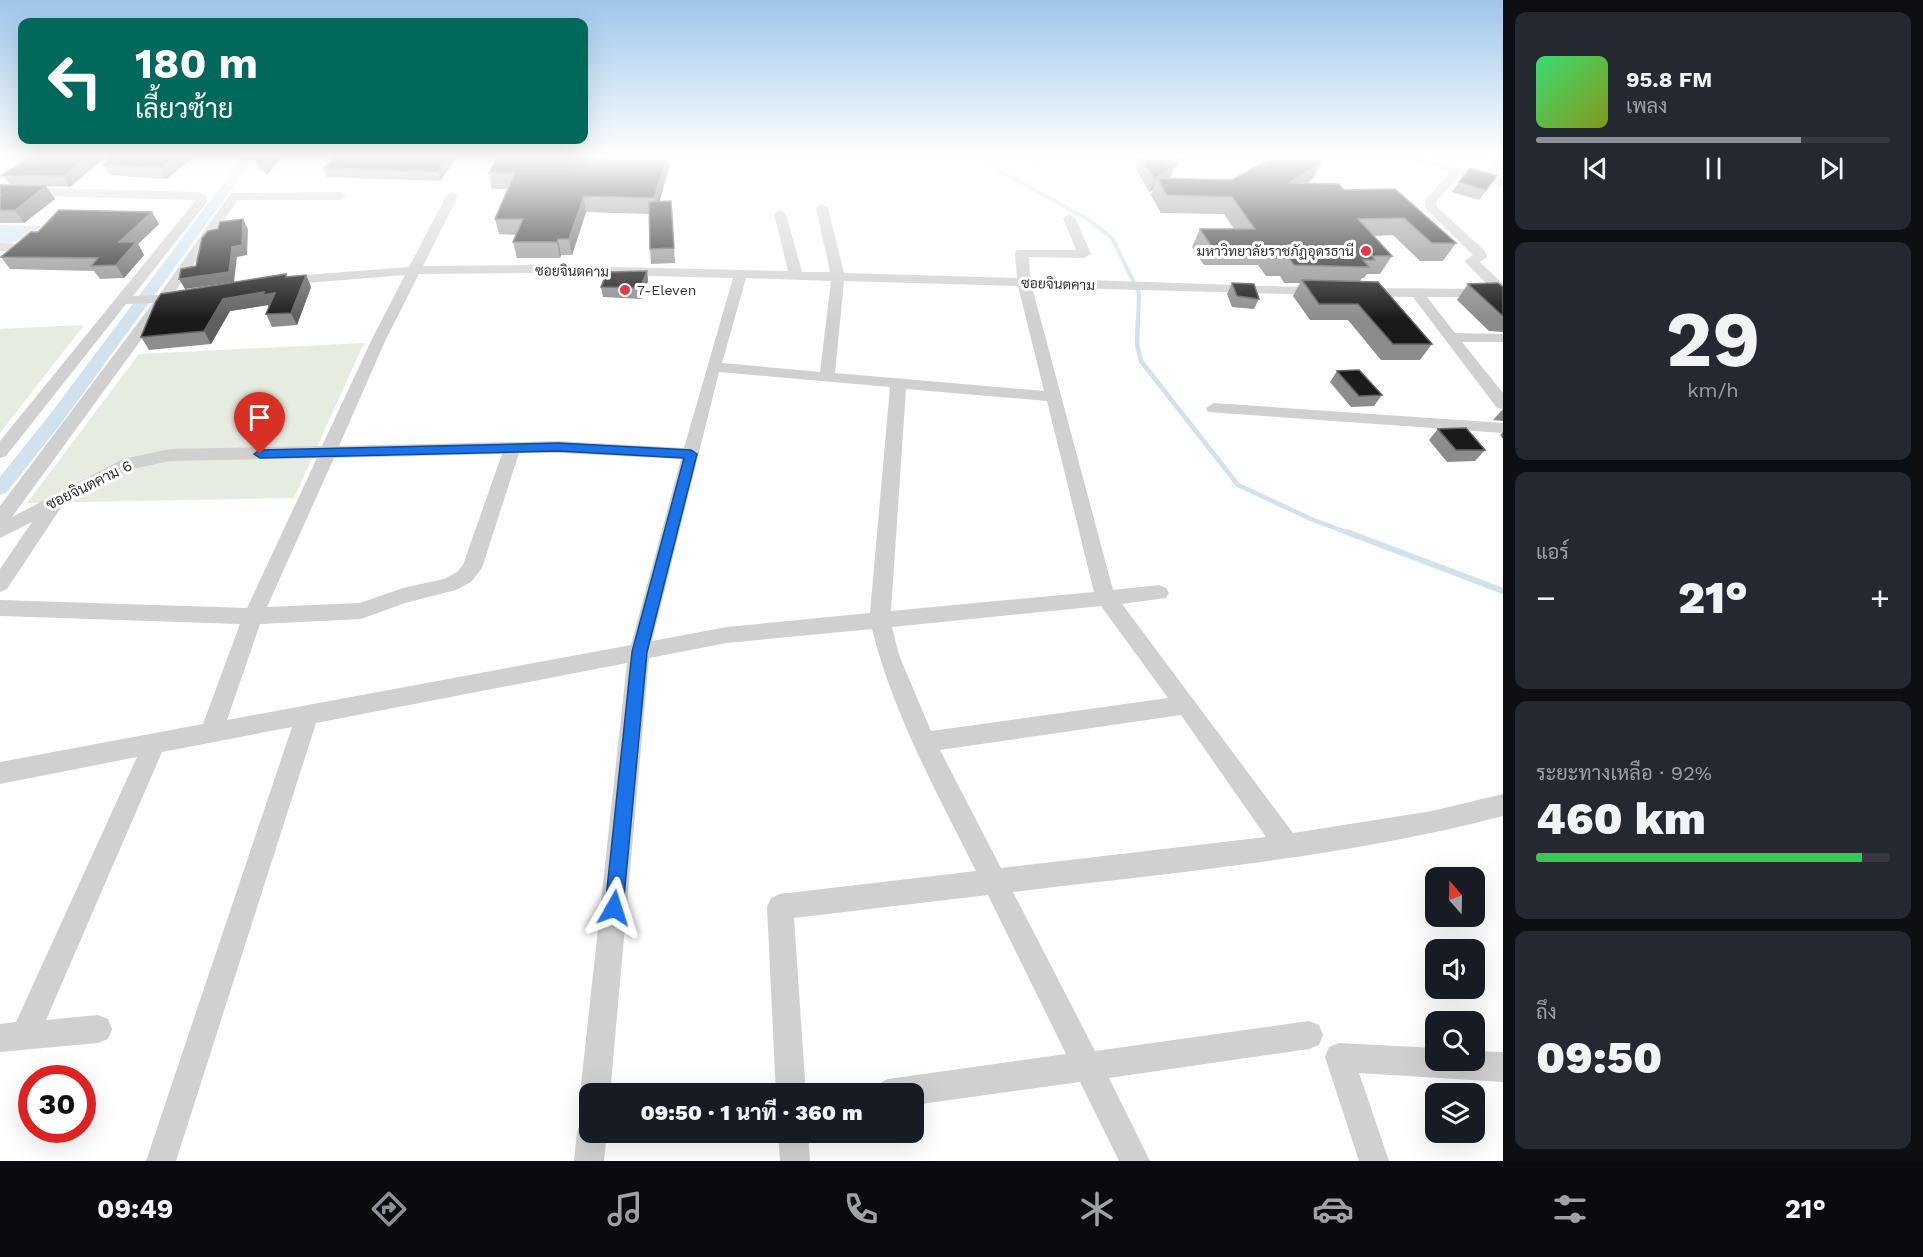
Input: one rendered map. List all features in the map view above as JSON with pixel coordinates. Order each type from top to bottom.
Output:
[{"type":"street","points":[[0,452],[128,300],[194,211]]},
{"type":"street","points":[[0,519],[223,211]]},
{"type":"street","points":[[211,733],[253,616],[412,272],[444,211]]},
{"type":"street","points":[[823,211],[838,276],[827,378]]},
{"type":"street","points":[[1434,211],[1480,254],[1480,257],[1471,261],[1503,293]]},
{"type":"street","points":[[780,214],[796,276]]},
{"type":"street","points":[[1069,218],[1084,254],[1022,253],[1024,283],[1105,597],[1287,846]]},
{"type":"street","points":[[0,248],[24,249]]},
{"type":"street","name":"ซอยจินตคาม","points":[[272,282],[356,273],[488,270],[838,276],[1417,293],[1503,293]]},
{"type":"street","points":[[597,1083],[639,652],[713,367],[741,274]]},
{"type":"street","points":[[1417,293],[1503,404]]},
{"type":"street","points":[[1488,293],[1503,309]]},
{"type":"street","points":[[128,300],[196,294]]},
{"type":"street","points":[[1451,337],[1503,339]]},
{"type":"street","points":[[713,367],[1054,397]]},
{"type":"street","points":[[898,385],[880,620],[889,655],[924,742],[1135,1161]]},
{"type":"street","points":[[1214,408],[1503,428]]},
{"type":"street","name":"ซอยจินตคาม 6","points":[[0,531],[123,465],[170,456],[558,447],[691,454]]},
{"type":"street","points":[[0,608],[253,616],[361,611],[403,596],[437,589],[464,577],[472,568],[512,448]]},
{"type":"street","points":[[0,584],[55,501]]},
{"type":"street","points":[[0,773],[727,635],[1159,593]]},
{"type":"street","points":[[924,742],[1186,705]]},
{"type":"street","points":[[161,1161],[307,715]]},
{"type":"street","points":[[12,1037],[155,743]]},
{"type":"street","points":[[790,1083],[780,907],[1287,846],[1432,823],[1503,805]]},
{"type":"street","points":[[12,1037],[98,1029]]},
{"type":"street","points":[[924,1089],[1088,1068],[1309,1035]]},
{"type":"street","points":[[1374,1161],[1339,1057],[1503,1067]]},
{"type":"street","points":[[589,1161],[591,1143]]},
{"type":"street","points":[[794,1143],[795,1161]]},
{"type":"shaded area","points":[[84,325],[0,433],[0,329]]},
{"type":"shaded area","points":[[364,343],[294,498],[27,503],[139,354]]},
{"type":"water","points":[[0,225],[42,226],[17,241],[0,244]]},
{"type":"building","points":[[58,211],[152,212],[119,242],[136,242],[116,265],[91,266],[98,258],[1,257],[31,232],[38,232]]},
{"type":"building","points":[[498,211],[579,211],[569,239],[558,239],[557,242],[513,242],[523,219],[495,219]]},
{"type":"building","points":[[649,211],[672,211],[674,248],[650,249]]},
{"type":"building","points":[[1242,211],[1420,211],[1456,243],[1432,243],[1404,218],[1358,219],[1392,256],[1372,256],[1375,260],[1363,260],[1369,267],[1294,265],[1289,258],[1275,258],[1267,247],[1212,247],[1200,229],[1255,229]]},
{"type":"building","points":[[243,219],[242,245],[232,247],[229,272],[179,279],[181,269],[196,266],[202,238],[208,231],[218,229],[220,222]]},
{"type":"building","points":[[647,271],[640,288],[601,287],[607,272]]},
{"type":"building","points":[[286,274],[286,277],[306,275],[291,313],[266,314],[275,293],[263,295],[264,292],[223,299],[204,331],[141,337],[161,294]]},
{"type":"building","points":[[1302,280],[1378,282],[1432,344],[1393,344],[1358,304],[1319,304]]},
{"type":"building","points":[[1232,283],[1254,284],[1259,299],[1237,296]]},
{"type":"building","points":[[1498,283],[1503,287],[1503,315],[1468,284]]},
{"type":"building","points":[[1359,370],[1382,395],[1359,396],[1337,371]]},
{"type":"building","points":[[1466,428],[1485,450],[1456,450],[1438,429]]},
{"type":"waterway","points":[[0,489],[57,417],[209,211]]},
{"type":"waterway","points":[[1073,211],[1112,238],[1139,293],[1138,322]]},
{"type":"waterway","points":[[1138,320],[1137,344],[1141,361],[1238,485],[1311,519],[1351,534]]},
{"type":"waterway","points":[[1347,532],[1503,591]]},
{"type":"place","name":"มหาวิทยาลัยราชภัฏอุดรธานี","points":[[1366,251]]},
{"type":"place","name":"7-Eleven","points":[[625,290]]},
{"type":"route","points":[[260,454],[558,447],[691,454],[639,652],[614,908]]}]
